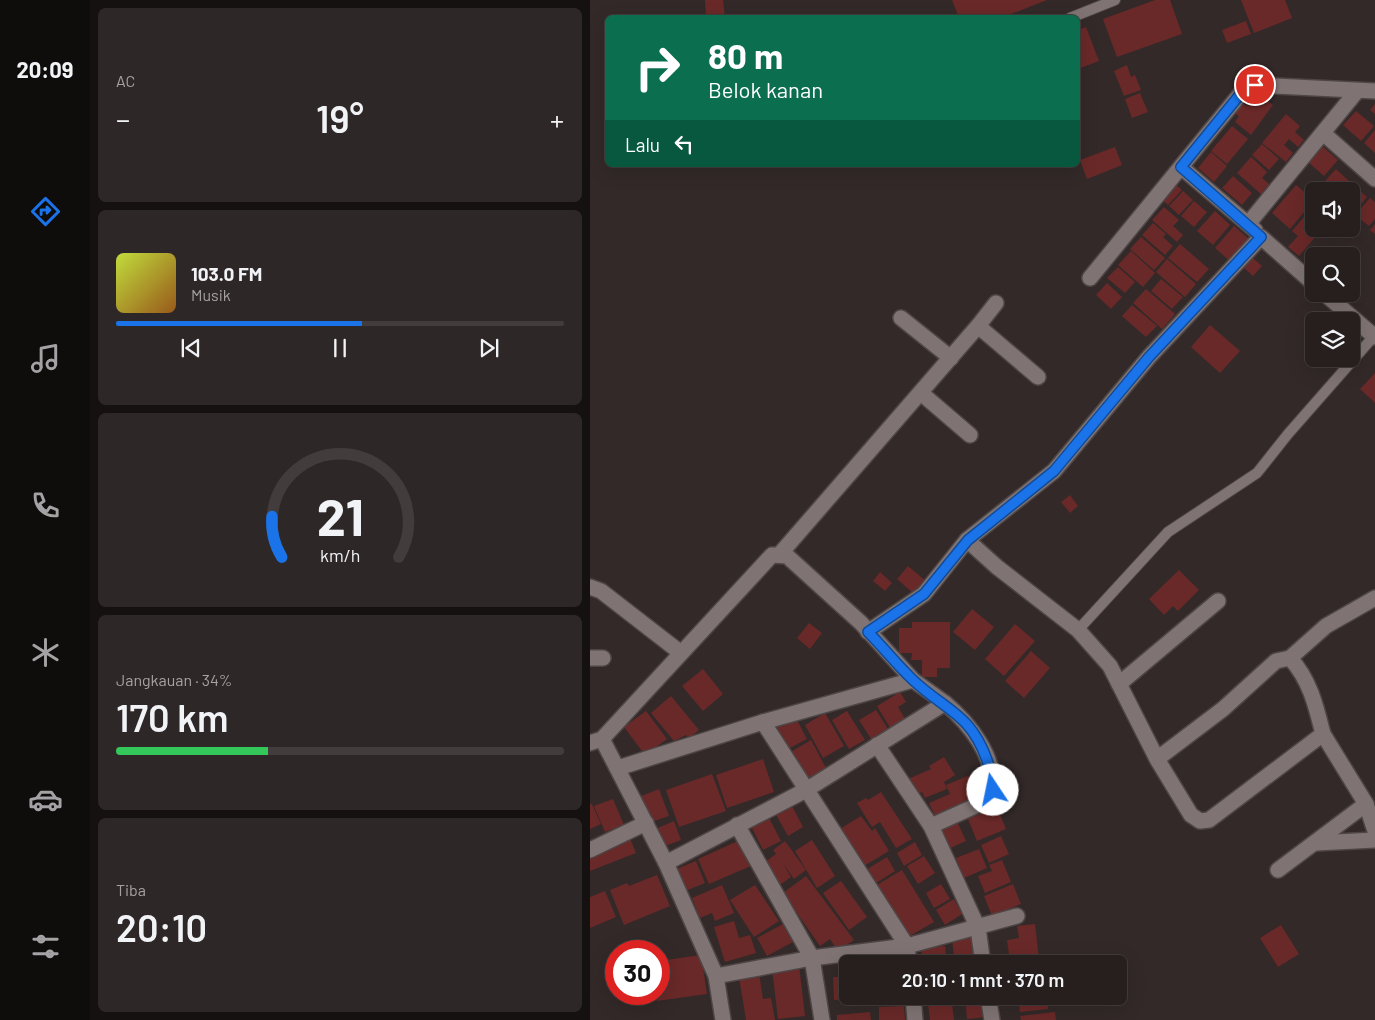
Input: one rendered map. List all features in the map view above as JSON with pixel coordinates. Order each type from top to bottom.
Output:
[{"type":"street","points":[[1090,278],[1242,92],[1248,88],[1255,85],[1357,91],[1375,90]]},
{"type":"street","points":[[1248,224],[1357,91]]},
{"type":"street","points":[[1323,133],[1375,179]]},
{"type":"street","points":[[1181,167],[1305,276]]},
{"type":"street","points":[[868,632],[924,594],[968,540],[1054,471],[1149,357],[1261,237]]},
{"type":"street","points":[[1335,302],[1375,336]]},
{"type":"street","points":[[780,554],[921,393],[996,303]]},
{"type":"street","points":[[901,318],[950,358]]},
{"type":"street","points":[[978,326],[1038,377]]},
{"type":"street","points":[[921,393],[970,435]]},
{"type":"street","points":[[968,540],[997,567],[1078,630],[1110,666],[1157,759],[1191,815],[1200,821],[1209,820],[1324,734]]},
{"type":"street","points":[[723,1020],[716,976],[666,863],[618,768],[596,741],[772,555],[780,554],[787,556],[868,632],[913,680],[945,704],[972,729],[982,748],[992,776],[993,790],[982,803],[931,826]]},
{"type":"street","points":[[590,586],[601,591],[681,653]]},
{"type":"street","points":[[1157,759],[1223,708],[1276,662],[1290,658],[1326,626],[1375,598]]},
{"type":"street","points":[[1119,684],[1218,601]]},
{"type":"street","points":[[1290,658],[1302,670],[1312,692],[1324,734],[1366,804],[1375,831]]},
{"type":"street","points":[[618,768],[763,722],[913,680]]},
{"type":"street","points":[[666,863],[806,790],[945,704]]},
{"type":"street","points":[[763,722],[907,946],[908,955]]},
{"type":"street","points":[[876,746],[931,826],[978,928],[982,955]]},
{"type":"street","points":[[1278,870],[1366,804]]},
{"type":"street","points":[[590,850],[646,823]]},
{"type":"street","points":[[737,825],[812,958],[822,1020]]},
{"type":"street","points":[[1316,843],[1375,840]]},
{"type":"street","points":[[716,976],[812,958],[907,946],[1016,916]]},
{"type":"street","points":[[913,1005],[915,1020]]},
{"type":"street","points":[[990,1005],[992,1020]]},
{"type":"lane","points":[[1078,15],[1115,0]]},
{"type":"lane","points":[[1078,630],[1168,532],[1257,473],[1288,434],[1375,336]]},
{"type":"building","points":[[705,0],[723,0],[725,15],[706,15]]},
{"type":"building","points":[[952,0],[1047,0],[1009,15],[958,15]]},
{"type":"building","points":[[1155,0],[1170,0],[1182,34],[1117,57],[1103,19]]},
{"type":"building","points":[[1241,0],[1285,0],[1292,18],[1254,33]]},
{"type":"building","points":[[1246,21],[1251,34],[1227,43],[1222,30]]},
{"type":"building","points":[[1086,27],[1099,61],[1080,68],[1080,29]]},
{"type":"building","points":[[1127,65],[1131,77],[1135,75],[1141,90],[1124,96],[1114,71]]},
{"type":"building","points":[[1140,93],[1148,112],[1132,118],[1125,99]]},
{"type":"building","points":[[1257,93],[1273,105],[1251,135],[1235,122],[1239,116],[1233,112],[1241,102],[1247,106]]},
{"type":"building","points":[[1375,104],[1375,114],[1370,110]]},
{"type":"building","points":[[1356,111],[1374,126],[1361,141],[1343,125]]},
{"type":"building","points":[[1286,114],[1300,126],[1295,132],[1304,140],[1298,147],[1289,139],[1284,145],[1293,153],[1286,162],[1262,143]]},
{"type":"building","points":[[1232,126],[1248,139],[1227,164],[1211,151]]},
{"type":"building","points":[[1375,130],[1375,153],[1364,143]]},
{"type":"building","points":[[1262,144],[1279,159],[1269,170],[1252,155]]},
{"type":"building","points":[[1322,146],[1338,160],[1324,176],[1308,162]]},
{"type":"building","points":[[1115,147],[1122,165],[1087,179],[1080,160]]},
{"type":"building","points":[[1211,152],[1227,166],[1214,182],[1198,168]]},
{"type":"building","points":[[1251,157],[1267,172],[1262,178],[1269,184],[1261,194],[1237,173]]},
{"type":"building","points":[[1336,169],[1350,182],[1324,182]]},
{"type":"building","points":[[1233,176],[1252,193],[1242,205],[1222,188]]},
{"type":"building","points":[[1172,181],[1182,190],[1168,205],[1159,197]]},
{"type":"building","points":[[1296,185],[1305,192],[1305,211],[1290,229],[1272,213]]},
{"type":"building","points":[[1360,190],[1367,197],[1360,206]]},
{"type":"building","points":[[1183,191],[1193,200],[1179,215],[1169,206]]},
{"type":"building","points":[[1370,198],[1375,202],[1375,219],[1369,226],[1360,219],[1360,209]]},
{"type":"building","points":[[1194,201],[1207,212],[1194,227],[1181,216]]},
{"type":"building","points":[[1164,207],[1179,220],[1173,226],[1183,235],[1177,242],[1152,220]]},
{"type":"building","points":[[1215,211],[1230,225],[1213,245],[1197,231]]},
{"type":"building","points":[[1305,216],[1305,237],[1315,237],[1299,256],[1288,247],[1298,236],[1292,231]]},
{"type":"building","points":[[1153,223],[1166,234],[1163,237],[1173,246],[1165,255],[1142,235]]},
{"type":"building","points":[[1375,224],[1375,234],[1370,230]]},
{"type":"building","points":[[1234,226],[1250,240],[1231,262],[1215,248]]},
{"type":"building","points":[[1141,237],[1165,258],[1154,270],[1130,249]]},
{"type":"building","points":[[1180,244],[1209,269],[1197,282],[1168,258]]},
{"type":"building","points":[[1131,251],[1155,273],[1143,287],[1118,265]]},
{"type":"building","points":[[1253,258],[1262,266],[1253,276],[1244,268]]},
{"type":"building","points":[[1167,259],[1196,284],[1185,297],[1156,272]]},
{"type":"building","points":[[1118,267],[1135,282],[1125,293],[1107,278]]},
{"type":"building","points":[[1161,279],[1183,297],[1172,309],[1151,291]]},
{"type":"building","points":[[1107,283],[1122,297],[1111,309],[1096,295]]},
{"type":"building","points":[[1146,289],[1175,314],[1162,329],[1133,303]]},
{"type":"building","points":[[1132,305],[1157,326],[1146,337],[1122,316]]},
{"type":"building","points":[[1210,325],[1240,351],[1220,373],[1191,347]]},
{"type":"building","points":[[1375,373],[1375,403],[1360,389]]},
{"type":"building","points":[[1070,495],[1078,506],[1070,513],[1061,502]]},
{"type":"building","points":[[908,566],[926,581],[914,594],[897,579]]},
{"type":"building","points":[[1179,570],[1199,590],[1178,611],[1173,606],[1164,615],[1149,599]]},
{"type":"building","points":[[880,572],[892,583],[885,591],[873,581]]},
{"type":"building","points":[[972,609],[994,627],[975,650],[953,632]]},
{"type":"building","points":[[912,622],[950,622],[950,668],[937,668],[937,677],[922,677],[922,660],[911,660],[912,653],[899,653],[899,628],[912,628]]},
{"type":"building","points":[[809,623],[822,633],[810,649],[797,638]]},
{"type":"building","points":[[1015,624],[1035,641],[1004,676],[985,659]]},
{"type":"building","points":[[1031,651],[1050,668],[1024,698],[1005,681]]},
{"type":"building","points":[[703,669],[723,694],[703,711],[682,686]]},
{"type":"building","points":[[900,692],[906,702],[898,707],[907,722],[892,731],[877,706]]},
{"type":"building","points":[[671,696],[699,730],[689,738],[686,735],[674,741],[651,713]]},
{"type":"building","points":[[876,710],[888,729],[871,739],[859,720]]},
{"type":"building","points":[[646,711],[667,739],[645,755],[624,727]]},
{"type":"building","points":[[847,711],[865,740],[849,749],[832,720]]},
{"type":"building","points":[[825,713],[844,746],[823,758],[805,725]]},
{"type":"building","points":[[796,718],[807,739],[788,749],[777,727]]},
{"type":"building","points":[[811,740],[826,768],[805,780],[789,753]]},
{"type":"building","points":[[944,757],[955,775],[944,782],[947,789],[925,798],[922,792],[915,795],[908,779],[931,769],[929,766]]},
{"type":"building","points":[[763,759],[774,792],[727,808],[716,775]]},
{"type":"building","points":[[980,771],[988,790],[985,798],[935,816],[929,803],[950,794],[946,785]]},
{"type":"building","points":[[712,774],[726,811],[679,827],[666,790]]},
{"type":"building","points":[[659,789],[669,816],[648,823],[639,797]]},
{"type":"building","points":[[881,792],[912,839],[896,848],[880,822],[872,827],[857,803],[866,798],[868,800]]},
{"type":"building","points":[[613,799],[624,825],[605,832],[594,806]]},
{"type":"building","points":[[590,804],[592,804],[601,824],[590,829]]},
{"type":"building","points":[[791,804],[803,827],[788,836],[775,813]]},
{"type":"building","points":[[997,807],[1006,829],[977,841],[968,819]]},
{"type":"building","points":[[767,814],[781,841],[763,850],[750,824]]},
{"type":"building","points":[[861,816],[872,831],[875,828],[889,851],[859,869],[835,832]]},
{"type":"building","points":[[674,821],[681,840],[660,848],[653,830]]},
{"type":"building","points":[[957,821],[966,841],[946,850],[938,829]]},
{"type":"building","points":[[626,828],[636,853],[590,871],[590,842]]},
{"type":"building","points":[[1001,836],[1009,854],[989,863],[981,845]]},
{"type":"building","points":[[740,840],[751,866],[709,884],[698,859]]},
{"type":"building","points":[[812,840],[835,876],[817,888],[795,851]]},
{"type":"building","points":[[785,841],[806,870],[794,879],[782,862],[791,877],[777,887],[761,865],[776,854],[773,850]]},
{"type":"building","points":[[915,842],[922,855],[904,866],[897,853]]},
{"type":"building","points":[[979,849],[987,868],[964,878],[956,858]]},
{"type":"building","points":[[924,856],[935,873],[918,884],[907,866]]},
{"type":"building","points":[[887,857],[895,871],[873,885],[864,871]]},
{"type":"building","points":[[1002,860],[1011,882],[985,893],[978,876],[992,871],[989,865]]},
{"type":"building","points":[[696,861],[705,883],[683,892],[674,870]]},
{"type":"building","points":[[902,870],[934,922],[908,937],[877,885]]},
{"type":"building","points":[[657,875],[670,906],[624,925],[610,890],[627,883],[629,886]]},
{"type":"building","points":[[806,876],[854,940],[838,951],[830,939],[820,946],[783,893]]},
{"type":"building","points":[[841,881],[867,917],[849,930],[823,893]]},
{"type":"building","points":[[941,884],[950,899],[934,908],[926,893]]},
{"type":"building","points":[[1013,884],[1021,904],[992,916],[984,896]]},
{"type":"building","points":[[722,885],[734,913],[715,921],[712,913],[700,918],[692,898]]},
{"type":"building","points":[[755,885],[779,921],[754,937],[730,900]]},
{"type":"building","points":[[605,891],[616,917],[590,928],[590,897]]},
{"type":"building","points":[[954,899],[962,914],[945,925],[936,910]]},
{"type":"building","points":[[734,921],[739,938],[750,935],[756,953],[725,962],[714,927]]},
{"type":"building","points":[[783,924],[793,942],[767,956],[757,938]]},
{"type":"building","points":[[1035,924],[1039,955],[1009,955],[1007,940],[1019,938],[1017,926]]},
{"type":"building","points":[[1281,925],[1299,954],[1278,967],[1260,938]]},
{"type":"building","points":[[976,937],[978,955],[954,955],[952,939]]},
{"type":"building","points":[[945,946],[946,955],[922,955],[921,948]]},
{"type":"building","points":[[701,955],[707,994],[670,999],[670,959]]},
{"type":"building","points":[[799,965],[805,1016],[778,1019],[772,968]]},
{"type":"building","points":[[759,973],[763,999],[771,998],[775,1020],[746,1020],[739,977]]},
{"type":"building","points":[[833,977],[839,977],[839,1000],[834,1000]]},
{"type":"building","points":[[928,1005],[952,1005],[954,1020],[930,1020]]},
{"type":"building","points":[[966,1005],[987,1005],[988,1017],[967,1019]]},
{"type":"building","points":[[1019,1005],[1048,1005],[1048,1009],[1020,1012]]},
{"type":"building","points":[[904,1006],[905,1020],[879,1020],[879,1007]]},
{"type":"building","points":[[870,1012],[871,1020],[837,1020],[837,1015]]},
{"type":"building","points":[[1055,1012],[1056,1020],[1021,1020],[1020,1016]]},
{"type":"route","points":[[993,790],[992,776],[982,748],[972,729],[955,711],[913,680],[868,632],[924,594],[968,540],[1054,471],[1149,357],[1261,237],[1181,167],[1242,92],[1255,85]]}]
